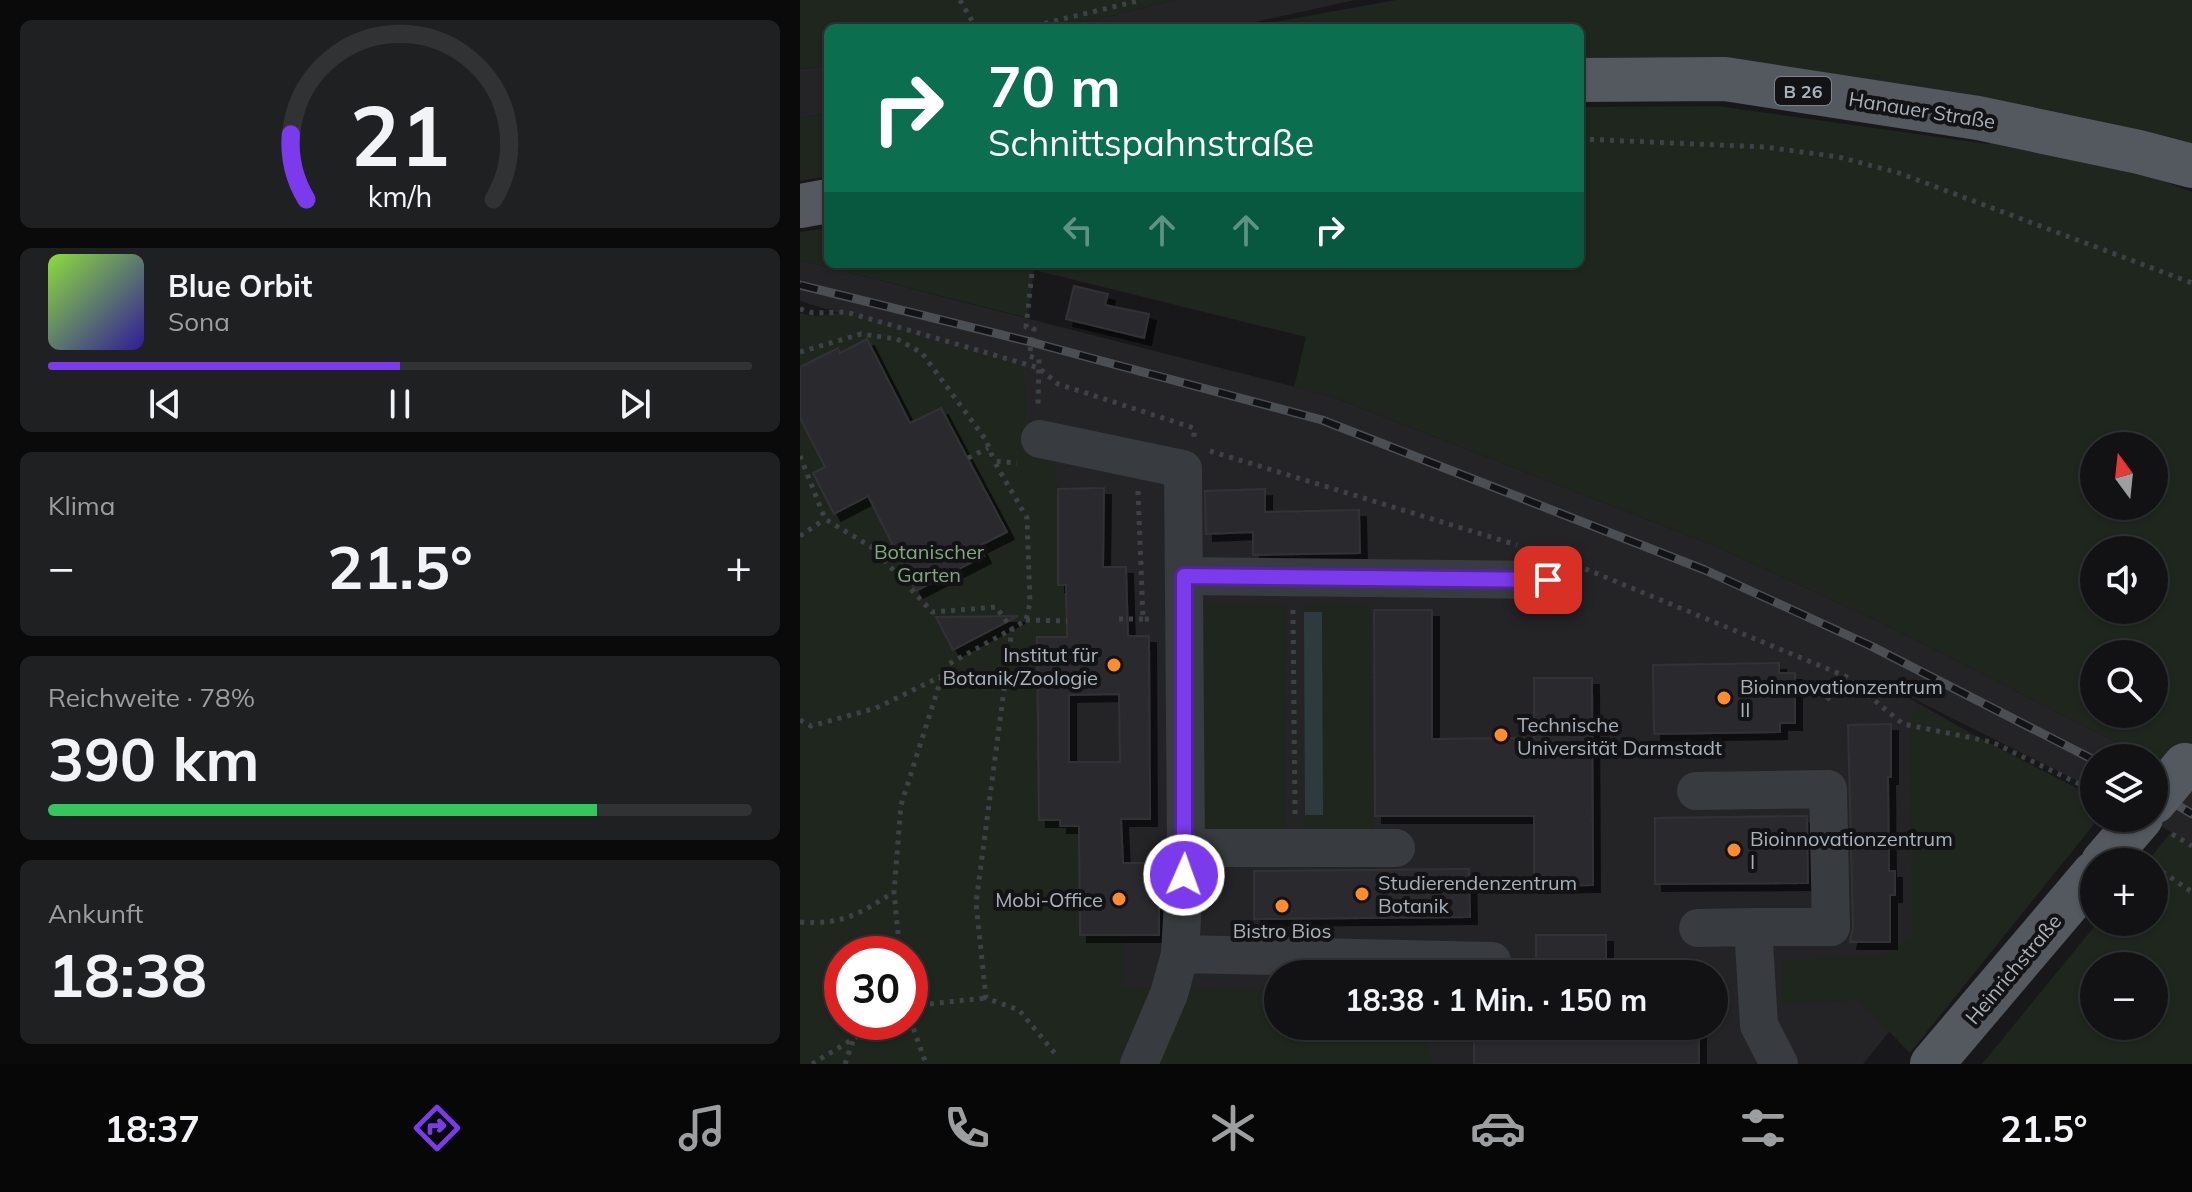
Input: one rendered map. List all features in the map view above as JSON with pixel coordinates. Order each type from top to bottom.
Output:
[{"type":"main road","name":"Hanauer Straße","points":[[1584,80],[1725,79],[2025,128]]},
{"type":"main road","name":"B 26","points":[[2025,128],[2192,166]]},
{"type":"main road","name":"B 26","points":[[2025,128],[2192,192]]},
{"type":"main road","points":[[800,206],[824,202]]},
{"type":"main road","points":[[2168,785],[2188,761]]},
{"type":"main road","points":[[2115,848],[2129,832]]},
{"type":"main road","name":"Heinrichstraße","points":[[1932,1064],[2080,890]]},
{"type":"street","points":[[1032,451],[1141,459],[1195,455],[1184,576],[1186,848],[1180,954],[1169,994],[1139,1064]]},
{"type":"street","points":[[1184,576],[1560,572]]},
{"type":"street","points":[[1696,791],[1828,789],[1831,927],[1698,928]]},
{"type":"street","points":[[1186,848],[1396,848]]},
{"type":"street","points":[[1753,927],[1759,1025],[1779,1064]]},
{"type":"street","points":[[1180,954],[1447,960]]},
{"type":"path","points":[[960,0],[974,24]]},
{"type":"path","points":[[1042,24],[1142,0]]},
{"type":"path","points":[[1584,139],[1765,147],[1839,157],[1899,173],[2192,283]]},
{"type":"path","points":[[1033,268],[1026,327],[1034,329],[1029,356],[1039,359],[1037,390]]},
{"type":"path","points":[[800,309],[813,313],[846,312],[1039,368],[1058,384],[1194,428],[1195,455],[1527,548]]},
{"type":"path","points":[[800,352],[861,334],[897,339],[922,353],[986,440],[994,461],[1027,518],[1030,603],[1026,620]]},
{"type":"path","points":[[968,458],[988,448]]},
{"type":"path","points":[[994,461],[1032,451]]},
{"type":"path","points":[[800,456],[825,519],[873,548],[932,612],[996,607],[1012,629],[976,903],[986,998]]},
{"type":"path","points":[[1141,459],[1138,482],[1143,619]]},
{"type":"path","points":[[800,536],[825,519]]},
{"type":"path","points":[[1560,572],[1845,676],[1903,724],[1992,742],[2080,784]]},
{"type":"path","points":[[1293,577],[1295,847]]},
{"type":"path","points":[[1119,619],[1185,620]]},
{"type":"path","points":[[898,936],[894,892],[901,805],[947,665],[1026,620],[1067,621]]},
{"type":"path","points":[[800,720],[811,726],[876,708],[942,676]]},
{"type":"path","points":[[1827,700],[1845,676]]},
{"type":"path","points":[[2168,876],[2192,892]]},
{"type":"path","points":[[800,922],[815,923],[852,917],[894,892]]},
{"type":"path","points":[[928,1004],[986,998],[1019,1010],[1058,1057]]},
{"type":"path","points":[[812,1064],[853,1040]]},
{"type":"path","points":[[845,1064],[853,1040]]},
{"type":"path","points":[[917,1040],[926,1064]]},
{"type":"shaded area","points":[[1174,0],[1355,0],[1246,24],[1079,24]]},
{"type":"shaded area","points":[[824,66],[824,114],[800,118],[800,69]]},
{"type":"shaded area","name":"Technische Universität Darmstadt","points":[[800,260],[1330,396],[1715,546],[1882,623],[2080,723],[2080,728],[2089,728],[2120,744],[2080,744],[2080,782],[1888,686],[2080,797],[1863,1064],[1083,1064],[800,332],[839,313],[800,301]]},
{"type":"shaded area","points":[[1304,612],[1322,612],[1323,815],[1305,815]]},
{"type":"shaded area","points":[[2168,769],[2192,784],[2192,845],[2168,830]]},
{"type":"green space","points":[[800,0],[1174,0],[1079,24],[824,24],[824,66],[800,69]]},
{"type":"green space","points":[[1396,0],[2192,0],[2192,157],[2021,112],[1849,76],[1701,63],[1584,62],[1584,24],[1263,24]]},
{"type":"green space","points":[[1717,106],[1988,144],[2025,128],[2192,192],[2192,784],[2168,769],[2168,744],[2120,744],[2089,728],[2168,728],[2168,640],[2080,640],[2080,723],[1882,623],[1715,546],[1330,396],[1294,387],[1306,337],[1034,270],[1028,318],[831,268],[1584,268],[1584,107]]},
{"type":"green space","points":[[824,114],[824,177],[800,181],[800,118]]},
{"type":"green space","points":[[824,229],[824,266],[800,260],[800,232]]},
{"type":"green space","name":"Botanischer Garten","points":[[800,313],[813,316],[841,313],[1021,366],[1026,387],[1026,439],[1058,455],[1054,467],[1058,489],[1058,584],[1066,585],[1067,637],[1037,638],[1039,819],[1060,820],[1060,826],[1079,826],[1080,935],[1123,935],[1122,988],[1264,991],[1264,1040],[1424,1040],[1432,1064],[800,1064]]},
{"type":"green space","points":[[1205,605],[1286,606],[1285,834],[1199,833]]},
{"type":"green space","points":[[1305,606],[1370,606],[1373,835],[1305,836],[1305,815],[1323,814],[1322,613],[1304,612]]},
{"type":"green space","points":[[1919,707],[2080,790],[2080,832],[2088,832],[1910,1053],[1858,1000],[1782,1003],[1783,961],[1881,956],[1912,938],[1911,719]]},
{"type":"green space","points":[[2171,832],[2192,845],[2192,1064],[1982,1064],[2087,936],[2168,936],[2168,848],[2158,848]]},
{"type":"building","points":[[1074,286],[1108,294],[1105,305],[1149,314],[1144,338],[1066,319]]},
{"type":"building","points":[[867,339],[910,423],[941,408],[1007,532],[979,546],[984,556],[916,591],[868,496],[834,514],[813,473],[825,467],[800,418],[800,367],[838,348],[840,353]]},
{"type":"building","points":[[1104,488],[1103,567],[1126,567],[1128,636],[1149,636],[1150,819],[1121,819],[1123,863],[1159,863],[1159,935],[1080,935],[1079,826],[1060,826],[1060,820],[1039,820],[1037,637],[1067,637],[1066,585],[1058,585],[1058,489]],"holes":[[[1119,694],[1120,762],[1069,762],[1069,695]]]},
{"type":"building","points":[[1265,489],[1265,512],[1359,510],[1360,553],[1253,555],[1253,532],[1206,534],[1205,491]]},
{"type":"building","points":[[1374,610],[1432,610],[1432,739],[1534,738],[1534,678],[1592,678],[1593,885],[1534,886],[1534,816],[1375,816]]},
{"type":"building","points":[[1018,616],[953,650],[936,617]]},
{"type":"building","name":"Bioinnovationzentrum II","points":[[1779,663],[1779,673],[1795,673],[1795,723],[1780,723],[1780,732],[1654,734],[1653,665]]},
{"type":"building","points":[[1891,724],[1889,871],[1895,871],[1895,895],[1890,895],[1890,942],[1850,942],[1853,927],[1848,725]]},
{"type":"building","name":"Bioinnovationzentrum I","points":[[1807,816],[1808,883],[1655,884],[1655,818]]},
{"type":"building","name":"Studierendenzentrum Botanik","points":[[1469,869],[1470,917],[1254,919],[1254,871]]},
{"type":"building","points":[[1536,935],[1606,935],[1606,960],[1536,960]]},
{"type":"building","points":[[1474,1040],[1699,1040],[1699,1064],[1474,1064]]},
{"type":"railway","points":[[800,285],[1031,342],[1322,420],[1705,570],[1871,646],[2080,753]]},
{"type":"railway","points":[[2168,799],[2192,814]]},
{"type":"place","name":"Institut für Botanik/Zoologie","points":[[1114,665]]},
{"type":"place","name":"Bioinnovationzentrum II","points":[[1724,698]]},
{"type":"place","name":"Technische Universität Darmstadt","points":[[1501,735]]},
{"type":"place","name":"Bioinnovationzentrum I","points":[[1734,850]]},
{"type":"place","name":"Studierendenzentrum Botanik","points":[[1362,894]]},
{"type":"place","name":"Mobi-Office","points":[[1119,899]]},
{"type":"place","name":"Bistro Bios","points":[[1282,906]]},
{"type":"route","points":[[1184,875],[1184,576],[1548,580]]}]
